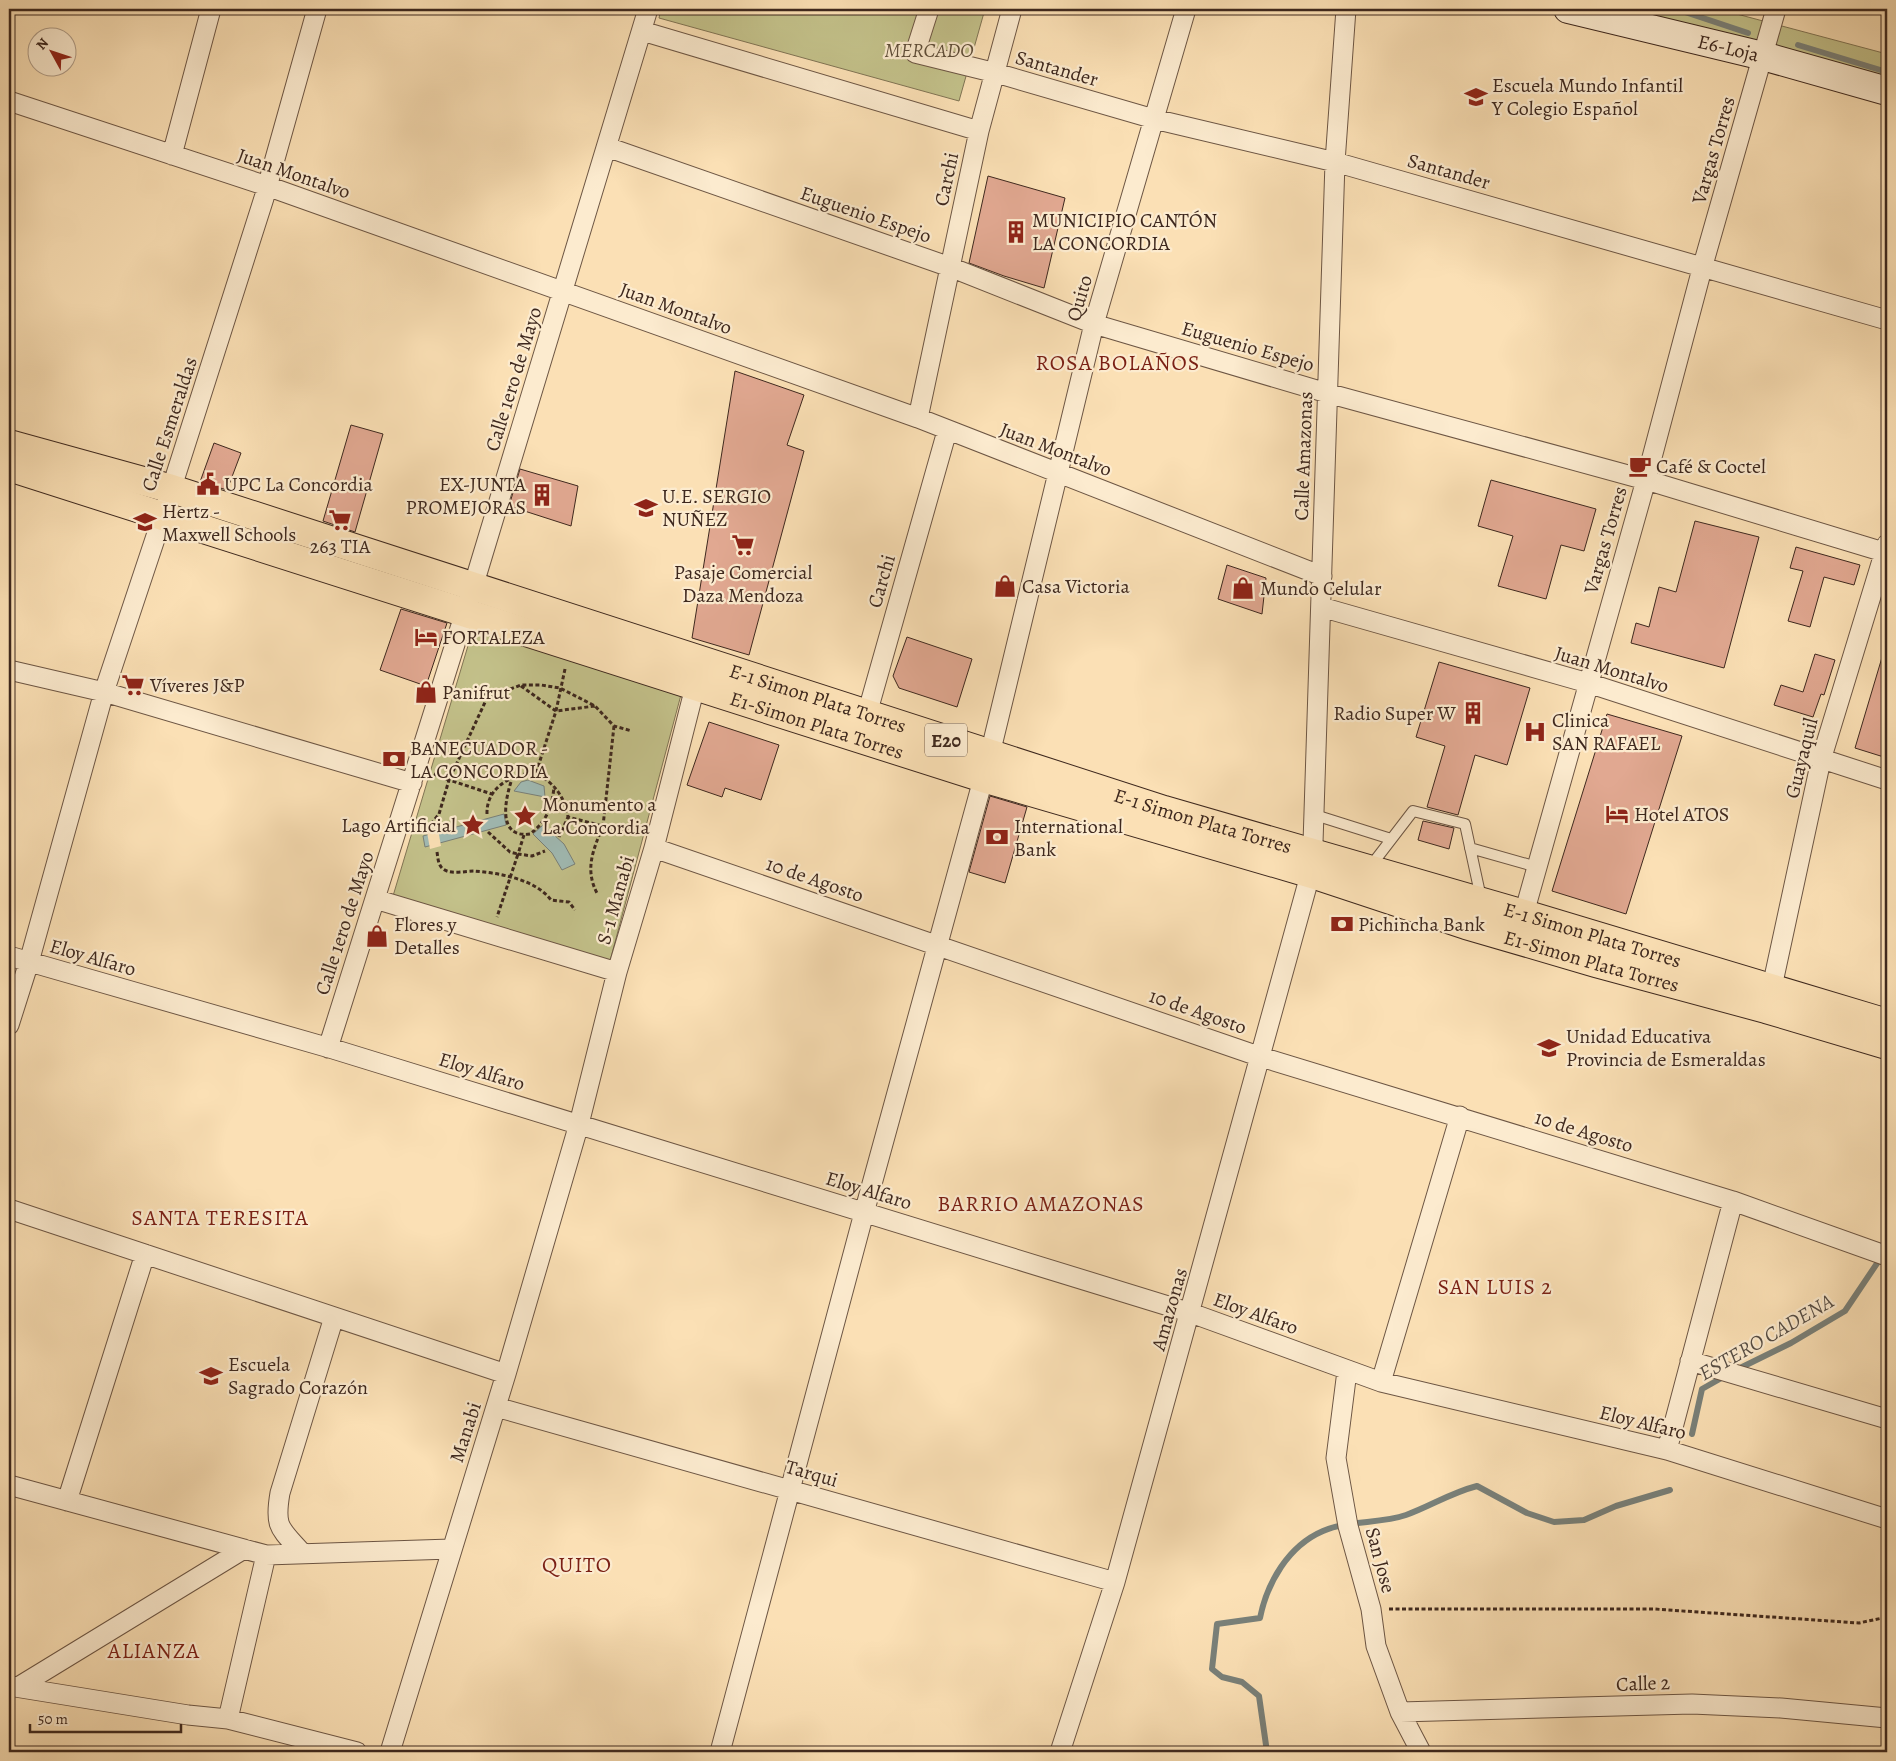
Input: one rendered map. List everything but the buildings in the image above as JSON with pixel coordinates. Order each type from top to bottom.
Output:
[{"type":"highway","name":"E-1 Simon Plata Torres","points":[[9,444],[172,489],[469,599],[867,714],[987,766]]},
{"type":"highway","name":"E1-Simon Plata Torres","points":[[9,467],[163,515],[469,599],[571,646],[695,688],[987,766],[1313,864],[1517,940],[1887,1045]]},
{"type":"highway","name":"E-1 Simon Plata Torres","points":[[1313,864],[1368,869],[1772,987],[1887,1023]]},
{"type":"main road","name":"E6-Loja","points":[[1568,9],[1763,56],[1887,91]]},
{"type":"street","points":[[172,156],[211,9]]},
{"type":"street","name":"Calle Esmeraldas","points":[[9,1025],[29,962],[104,692],[172,489],[267,186],[317,9]]},
{"type":"street","name":"Calle 1ero de Mayo","points":[[328,1048],[469,599],[648,9]]},
{"type":"street","name":"Santander","points":[[929,9],[915,53],[996,73],[1154,120],[1335,162],[1557,226],[1703,265],[1887,320]]},
{"type":"street","name":"Carchi","points":[[918,418],[979,131],[1012,9]]},
{"type":"street","name":"Quito","points":[[720,1752],[864,1213],[987,766],[1094,324],[1186,9]]},
{"type":"street","name":"Calle Amazonas","points":[[1313,864],[1335,162],[1346,9]]},
{"type":"street","name":"Vargas Torres","points":[[1517,940],[1646,480],[1703,265],[1776,9]]},
{"type":"street","points":[[642,31],[979,131]]},
{"type":"street","name":"Juan Montalvo","points":[[9,101],[267,186],[918,418],[947,431],[1322,576]]},
{"type":"street","name":"Euguenio Espejo","points":[[607,147],[950,267],[1094,324],[1327,393],[1646,480],[1886,550]]},
{"type":"street","name":"Carchi","points":[[867,714],[947,431]]},
{"type":"street","name":"Guayaquil","points":[[1772,987],[1821,760],[1886,550]]},
{"type":"street","name":"Juan Montalvo","points":[[1322,607],[1588,683],[1887,780]]},
{"type":"street","points":[[9,670],[104,692],[412,783]]},
{"type":"street","name":"S-1 Manabi","points":[[579,1124],[649,841],[695,688]]},
{"type":"street","name":"10 de Agosto","points":[[649,841],[937,945],[1261,1057],[1460,1116],[1733,1201],[1887,1256]]},
{"type":"street","name":"Amazonas","points":[[1060,1752],[1115,1582],[1191,1313],[1313,864]]},
{"type":"street","points":[[375,899],[618,972]]},
{"type":"street","name":"Eloy Alfaro","points":[[9,956],[328,1048],[1191,1313],[1381,1382],[1667,1450],[1887,1519]]},
{"type":"street","points":[[1381,1382],[1460,1116]]},
{"type":"street","name":"Manabi","points":[[390,1752],[506,1374],[579,1124]]},
{"type":"street","points":[[1667,1450],[1733,1201]]},
{"type":"street","points":[[9,1209],[506,1374]]},
{"type":"street","points":[[67,1501],[146,1254]]},
{"type":"street","points":[[303,1554],[283,1531],[276,1517],[280,1493],[334,1317]]},
{"type":"street","points":[[1690,1361],[1887,1419]]},
{"type":"street","name":"San Jose","points":[[1347,1371],[1336,1458],[1348,1528],[1371,1609],[1376,1646],[1400,1712],[1421,1752]]},
{"type":"street","name":"Tarqui","points":[[496,1407],[1115,1582]]},
{"type":"street","points":[[9,1485],[266,1555],[451,1550]]},
{"type":"street","points":[[13,1686],[244,1549]]},
{"type":"street","points":[[228,1720],[266,1555]]},
{"type":"street","points":[[13,1686],[228,1720],[357,1752]]},
{"type":"street","name":"Calle 2","points":[[1400,1712],[1692,1704],[1781,1708],[1887,1718]]},
{"type":"lane","points":[[1368,869],[1413,811],[1465,824],[1482,902]]},
{"type":"lane","points":[[1315,815],[1391,839]]},
{"type":"lane","points":[[1470,848],[1537,867]]},
{"type":"path","points":[[536,773],[556,710],[571,646]]},
{"type":"path","points":[[432,824],[439,814],[449,780],[487,698],[521,686],[541,685],[560,688],[595,706],[614,726],[632,731]]},
{"type":"path","points":[[521,686],[556,710],[595,706]]},
{"type":"path","points":[[478,687],[487,698]]},
{"type":"path","points":[[598,895],[593,885],[590,862],[603,826],[614,726]]},
{"type":"path","points":[[431,773],[492,794]]},
{"type":"path","points":[[487,814],[487,804],[492,794],[513,776],[536,773],[554,786],[566,806],[568,817],[559,837]]},
{"type":"path","points":[[513,776],[506,795],[504,811],[512,830],[524,835],[530,834],[545,821],[553,802],[554,786]]},
{"type":"path","points":[[568,817],[649,841]]},
{"type":"path","points":[[488,832],[510,852],[532,856],[545,850]]},
{"type":"path","points":[[492,934],[524,835]]},
{"type":"path","points":[[437,852],[439,864],[443,869],[450,872],[474,871],[510,878],[545,892],[551,900],[569,902],[574,910]]},
{"type":"path","points":[[1371,1609],[1636,1609],[1720,1612],[1859,1622],[1887,1617]]},
{"type":"green space","name":"MERCADO","points":[[661,9],[985,9],[959,101],[659,18]]},
{"type":"green space","points":[[1599,9],[1718,9],[1887,54],[1887,90]]},
{"type":"green space","points":[[473,629],[682,691],[610,961],[393,896]]},
{"type":"water","points":[[528,780],[544,786],[545,797],[514,791],[521,782]]},
{"type":"water","name":"Lago Artificial","points":[[504,814],[506,825],[425,847],[423,836]]},
{"type":"water","points":[[543,825],[564,844],[575,864],[562,870],[552,853],[533,834]]},
{"type":"pier","points":[[438,829],[441,846],[430,849],[427,832]]},
{"type":"waterway","points":[[1676,9],[1748,33]]},
{"type":"waterway","points":[[1798,45],[1887,72]]},
{"type":"waterway","name":"ESTERO CADENA","points":[[1736,1370],[1791,1343],[1845,1311],[1882,1256]]},
{"type":"waterway","name":"ESTERO CADENA","points":[[1692,1434],[1702,1389],[1725,1376]]},
{"type":"waterway","name":"ESTERO CADENA","points":[[1267,1752],[1259,1696],[1242,1682],[1222,1677],[1212,1669],[1217,1624],[1260,1618],[1268,1592],[1281,1567],[1299,1546],[1311,1538],[1323,1531],[1343,1525],[1386,1520],[1406,1515],[1458,1492],[1477,1486],[1527,1513],[1554,1522],[1584,1520],[1616,1506],[1670,1490]]},
{"type":"place","name":"Escuela Mundo Infantil Y Colegio Español","points":[[1476,97]]},
{"type":"place","name":"MUNICIPIO CANTÓN LA CONCORDIA","points":[[1016,232]]},
{"type":"place","name":"Café & Coctel","points":[[1640,466]]},
{"type":"place","name":"UPC La Concordia","points":[[208,484]]},
{"type":"place","name":"EX-JUNTA PROMEJORAS","points":[[542,495]]},
{"type":"place","name":"U.E. SERGIO NUÑEZ","points":[[646,508]]},
{"type":"place","name":"263 TIA","points":[[340,520]]},
{"type":"place","name":"Hertz - Maxwell Schools","points":[[145,522]]},
{"type":"place","name":"Pasaje Comercial Daza Mendoza","points":[[743,545]]},
{"type":"place","name":"Casa Victoria","points":[[1005,586]]},
{"type":"place","name":"Mundo Celular","points":[[1243,588]]},
{"type":"place","name":"FORTALEZA","points":[[426,637]]},
{"type":"place","name":"Víveres J&P","points":[[133,685]]},
{"type":"place","name":"Panifrut","points":[[426,692]]},
{"type":"place","name":"Radio Super W","points":[[1473,713]]},
{"type":"place","name":"Clinica SAN RAFAEL","points":[[1535,732]]},
{"type":"place","name":"BANECUADOR - LA CONCORDIA","points":[[394,759]]},
{"type":"place","name":"Hotel ATOS","points":[[1617,814]]},
{"type":"place","name":"Monumento a La Concordia","points":[[525,816]]},
{"type":"place","name":"Lago Artificial","points":[[473,825]]},
{"type":"place","name":"International Bank","points":[[997,837]]},
{"type":"place","name":"Pichincha Bank","points":[[1342,924]]},
{"type":"place","name":"Flores y Detalles","points":[[377,936]]},
{"type":"place","name":"Unidad Educativa Provincia de Esmeraldas","points":[[1549,1048]]},
{"type":"place","name":"Escuela Sagrado Corazón","points":[[211,1376]]},
{"type":"district","name":"ROSA BOLAÑOS","points":[[1118,362]]},
{"type":"district","name":"BARRIO AMAZONAS","points":[[1041,1203]]},
{"type":"district","name":"SANTA TERESITA","points":[[220,1217]]},
{"type":"district","name":"SAN LUIS 2","points":[[1495,1286]]},
{"type":"district","name":"QUITO","points":[[577,1564]]},
{"type":"district","name":"ALIANZA","points":[[154,1650]]}]
